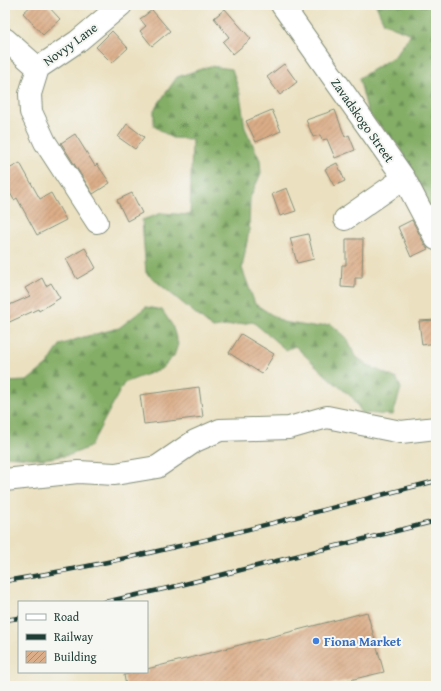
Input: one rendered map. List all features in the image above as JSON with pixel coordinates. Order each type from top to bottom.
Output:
[{"type":"street","name":"Novyy Lane","points":[[38,68],[78,41],[121,5]]},
{"type":"street","name":"Zavadskogo Street","points":[[282,5],[404,178],[436,239]]},
{"type":"street","points":[[5,40],[38,68],[30,94],[31,112],[44,142],[97,222]]},
{"type":"street","points":[[345,218],[404,178]]},
{"type":"street","points":[[5,480],[78,472],[115,474],[157,467],[195,441],[220,430],[289,428],[327,417],[401,432],[436,428]]},
{"type":"green space","points":[[376,5],[436,5],[436,229],[421,187],[400,148],[368,113],[359,78],[395,56],[411,34],[384,23]]},
{"type":"green space","points":[[210,66],[232,69],[240,94],[245,128],[260,160],[261,173],[250,198],[249,231],[242,268],[255,304],[283,322],[313,327],[331,324],[347,338],[355,356],[369,366],[397,379],[401,388],[393,415],[362,413],[353,398],[331,380],[295,346],[286,350],[253,322],[213,328],[146,273],[142,220],[162,213],[190,215],[192,139],[172,138],[154,126],[154,110],[177,77]]},
{"type":"green space","points":[[146,307],[162,310],[172,325],[178,344],[174,356],[161,369],[124,383],[90,447],[70,455],[43,459],[5,456],[5,382],[27,381],[48,364],[60,345],[119,328]]},
{"type":"building","points":[[32,5],[47,5],[60,19],[43,35],[23,13]]},
{"type":"building","points":[[225,9],[251,39],[233,54],[223,42],[229,37],[214,18]]},
{"type":"building","points":[[152,10],[170,31],[152,46],[140,31],[146,26],[140,19]]},
{"type":"building","points":[[112,31],[128,48],[112,63],[96,47]]},
{"type":"building","points":[[284,64],[297,82],[280,95],[267,77]]},
{"type":"building","points":[[272,110],[281,131],[256,142],[246,121]]},
{"type":"building","points":[[335,110],[345,137],[349,135],[355,150],[335,158],[327,139],[322,140],[320,135],[313,137],[306,120]]},
{"type":"building","points":[[127,124],[144,137],[135,149],[118,137]]},
{"type":"building","points":[[75,134],[95,166],[97,164],[110,183],[93,194],[61,143]]},
{"type":"building","points":[[20,163],[40,199],[51,193],[66,220],[37,235],[17,198],[14,200],[5,184],[5,171]]},
{"type":"building","points":[[337,163],[345,181],[334,186],[325,169]]},
{"type":"building","points":[[287,188],[296,211],[280,216],[272,194]]},
{"type":"building","points":[[132,193],[142,213],[127,221],[117,200]]},
{"type":"building","points":[[412,220],[428,249],[411,257],[398,227]]},
{"type":"building","points":[[308,234],[314,259],[297,263],[290,238]]},
{"type":"building","points":[[346,239],[363,239],[362,278],[355,278],[355,288],[341,287],[342,265],[346,265]]},
{"type":"building","points":[[85,248],[96,268],[77,279],[66,259]]},
{"type":"building","points":[[42,278],[46,286],[51,283],[60,298],[39,311],[38,309],[5,324],[5,307],[30,296],[25,288]]},
{"type":"building","points":[[436,320],[436,343],[422,345],[419,321]]},
{"type":"building","points":[[241,334],[274,354],[262,374],[229,353]]},
{"type":"building","points":[[199,387],[203,417],[144,424],[140,395]]},
{"type":"building","name":"Fiona Market","points":[[367,612],[384,672],[324,686],[126,686],[124,675],[133,673],[148,673],[148,669]]},
{"type":"railway","points":[[5,581],[60,572],[168,549],[436,481]]},
{"type":"railway","points":[[110,601],[177,586],[436,521]]},
{"type":"railway","points":[[5,620],[18,618]]},
{"type":"place","name":"Fiona Market","points":[[316,641]]}]
